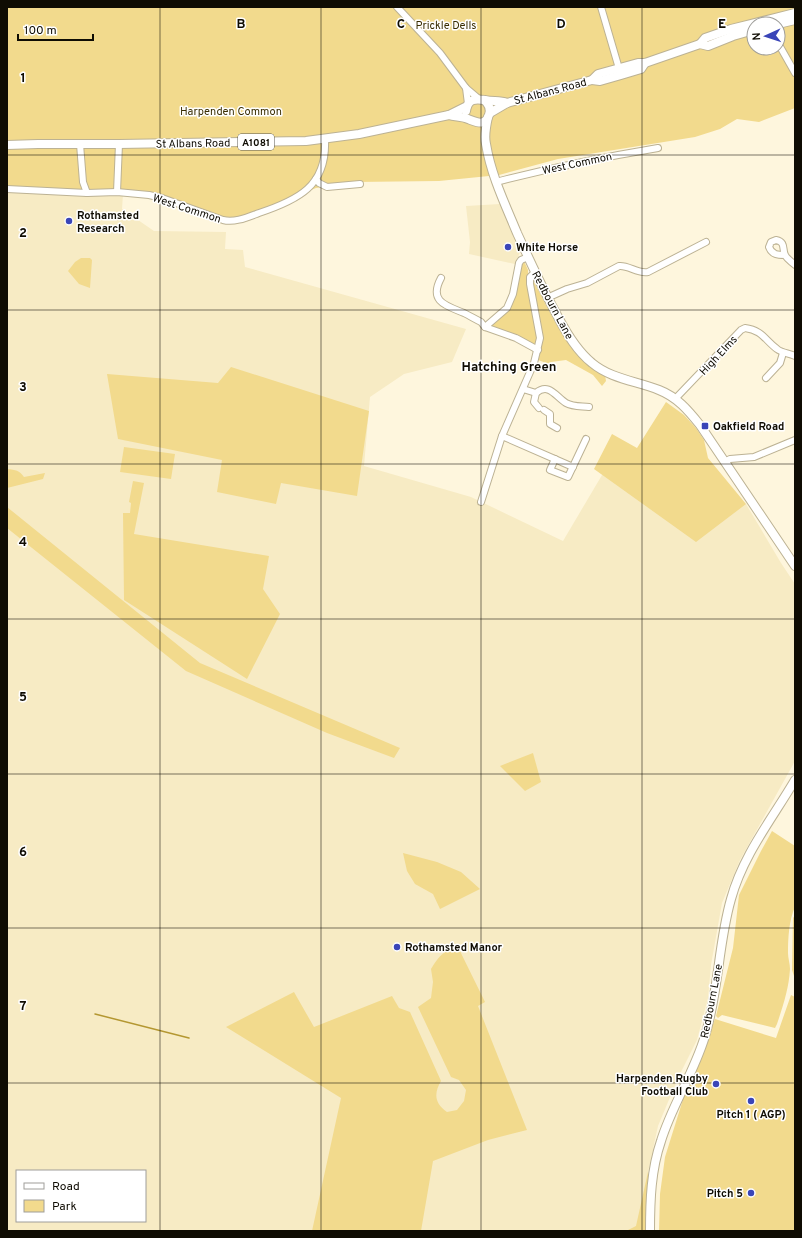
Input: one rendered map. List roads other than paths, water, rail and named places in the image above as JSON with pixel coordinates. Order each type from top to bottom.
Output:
[{"type":"main road","name":"St Albans Road","points":[[785,16],[795,13]]},
{"type":"main road","name":"St Albans Road","points":[[449,115],[482,122],[489,115],[507,103],[592,80],[600,81],[620,72],[641,69],[645,63],[700,44],[705,38],[731,29],[746,26]]},
{"type":"main road","name":"St Albans Road","points":[[700,44],[708,46],[746,32]]},
{"type":"main road","points":[[482,99],[489,106],[489,115]]},
{"type":"main road","name":"St Albans Road","points":[[7,146],[298,142],[324,140],[449,115],[473,100],[500,100],[507,103]]},
{"type":"main road","points":[[467,105],[466,113],[472,121]]},
{"type":"main road","name":"Redbourn Lane","points":[[489,115],[486,125],[486,142],[489,160],[496,182],[547,298],[570,338],[582,355],[593,364],[609,373],[660,390],[675,399],[692,415],[795,566]]},
{"type":"main road","name":"Redbourn Lane","points":[[472,121],[486,142]]},
{"type":"main road","name":"Redbourn Lane","points":[[650,1231],[651,1191],[657,1156],[666,1127],[705,1037],[711,1012],[726,918],[735,886],[743,865],[753,847],[795,780]]},
{"type":"street","points":[[397,7],[440,53],[466,88],[482,99]]},
{"type":"street","points":[[601,7],[620,72]]},
{"type":"street","points":[[785,56],[794,71]]},
{"type":"street","points":[[466,88],[467,105]]},
{"type":"street","name":"West Common","points":[[7,189],[87,193],[118,192],[149,195],[162,198],[223,220],[234,221],[280,206],[304,194],[320,172],[325,153],[324,140]]},
{"type":"street","points":[[80,144],[83,182],[87,193]]},
{"type":"street","points":[[118,192],[119,144]]},
{"type":"street","name":"West Common","points":[[496,182],[582,162],[658,148]]},
{"type":"street","points":[[316,179],[327,187],[360,184]]},
{"type":"street","points":[[547,298],[567,289],[587,283],[619,266],[625,266],[642,272],[648,272],[706,242]]},
{"type":"street","points":[[785,255],[795,265]]},
{"type":"street","points":[[485,327],[507,308],[513,294],[519,263],[521,260],[528,257]]},
{"type":"street","points":[[481,502],[502,436],[534,363],[538,350],[540,338],[530,284],[530,277],[535,272]]},
{"type":"street","points":[[441,278],[437,289],[438,298],[443,304],[481,322],[485,327],[516,338],[538,350]]},
{"type":"street","name":"High Elms","points":[[675,399],[742,329],[749,328],[758,332],[776,349],[783,353],[795,356]]},
{"type":"street","points":[[766,378],[780,362],[783,353]]},
{"type":"street","points":[[523,389],[536,393],[542,390],[548,390],[554,392],[569,404],[589,407]]},
{"type":"street","points":[[536,393],[534,402],[550,414],[550,424],[557,428]]},
{"type":"street","points":[[502,436],[573,467]]},
{"type":"street","points":[[555,459],[550,470],[568,478],[586,439]]},
{"type":"street","points":[[724,462],[730,459],[754,457],[795,440]]},
{"type":"waterway","points":[[95,1014],[189,1038]]},
{"type":"place","name":"Rothamsted Research","points":[[69,221]]},
{"type":"place","name":"White Horse","points":[[508,247]]},
{"type":"place","name":"Oakfield Road","points":[[705,426]]},
{"type":"place","name":"Rothamsted Manor","points":[[397,947]]},
{"type":"place","name":"Harpenden Rugby Football Club","points":[[716,1084]]},
{"type":"place","name":"Pitch 1 ( AGP)","points":[[751,1101]]},
{"type":"place","name":"Pitch 5","points":[[751,1193]]},
{"type":"district","name":"Hatching Green","points":[[509,366]]},
{"type":"park label","name":"Prickle Dells","points":[[446,25]]},
{"type":"park label","name":"Harpenden Common","points":[[231,111]]}]
